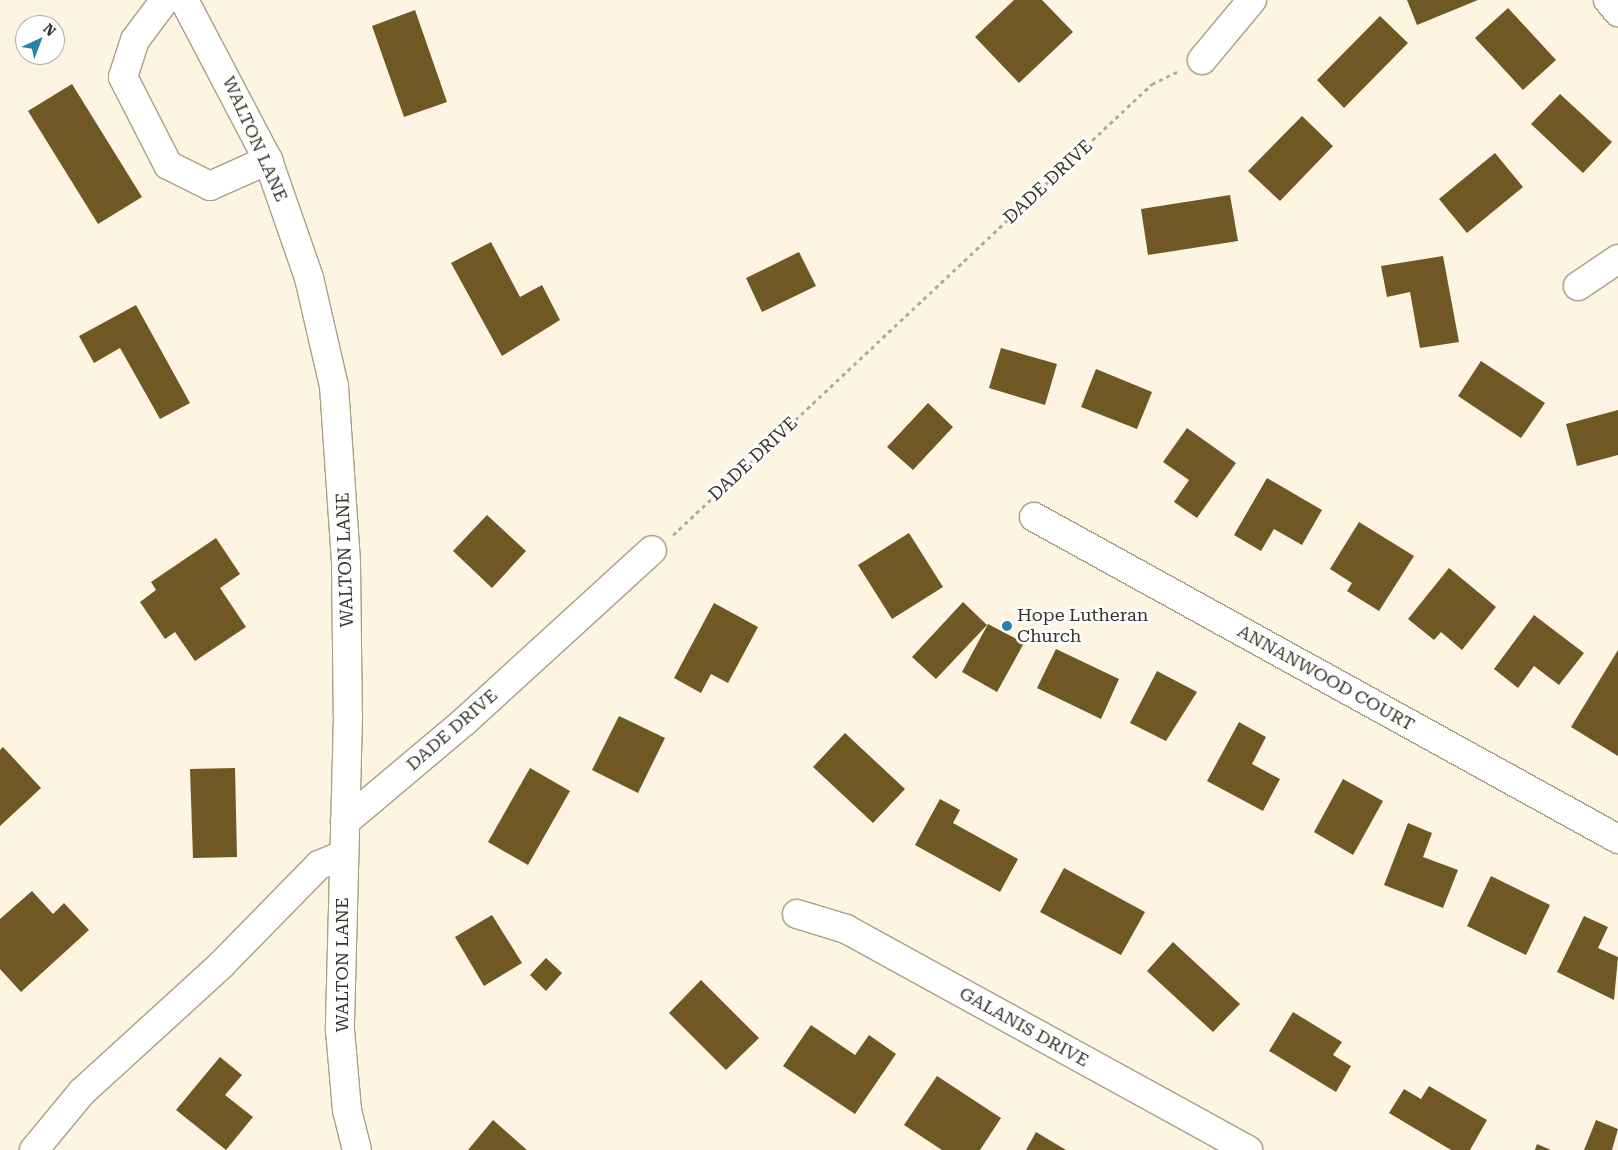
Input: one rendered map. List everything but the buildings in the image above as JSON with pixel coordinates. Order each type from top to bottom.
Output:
[{"type":"street","points":[[166,0],[135,40],[123,77],[168,165],[210,186],[268,160]]},
{"type":"street","name":"WALTON LANE","points":[[184,0],[268,160],[309,278],[339,429],[347,631],[340,1030],[347,1110],[357,1150]]},
{"type":"street","points":[[1202,60],[1252,0]]},
{"type":"street","points":[[1608,0],[1618,12]]},
{"type":"street","points":[[1578,286],[1618,258]]},
{"type":"street","name":"ANNANWOOD COURT","points":[[1034,516],[1618,839]]},
{"type":"street","name":"DADE DRIVE","points":[[344,822],[465,721],[652,550]]},
{"type":"street","points":[[34,1150],[82,1092],[222,964],[319,865],[343,855]]},
{"type":"street","name":"GALANIS DRIVE","points":[[796,914],[846,929],[1248,1150]]},
{"type":"path","name":"DADE DRIVE","points":[[652,550],[667,541],[1152,84]]},
{"type":"place","name":"Hope Lutheran Church","points":[[1007,626]]}]
